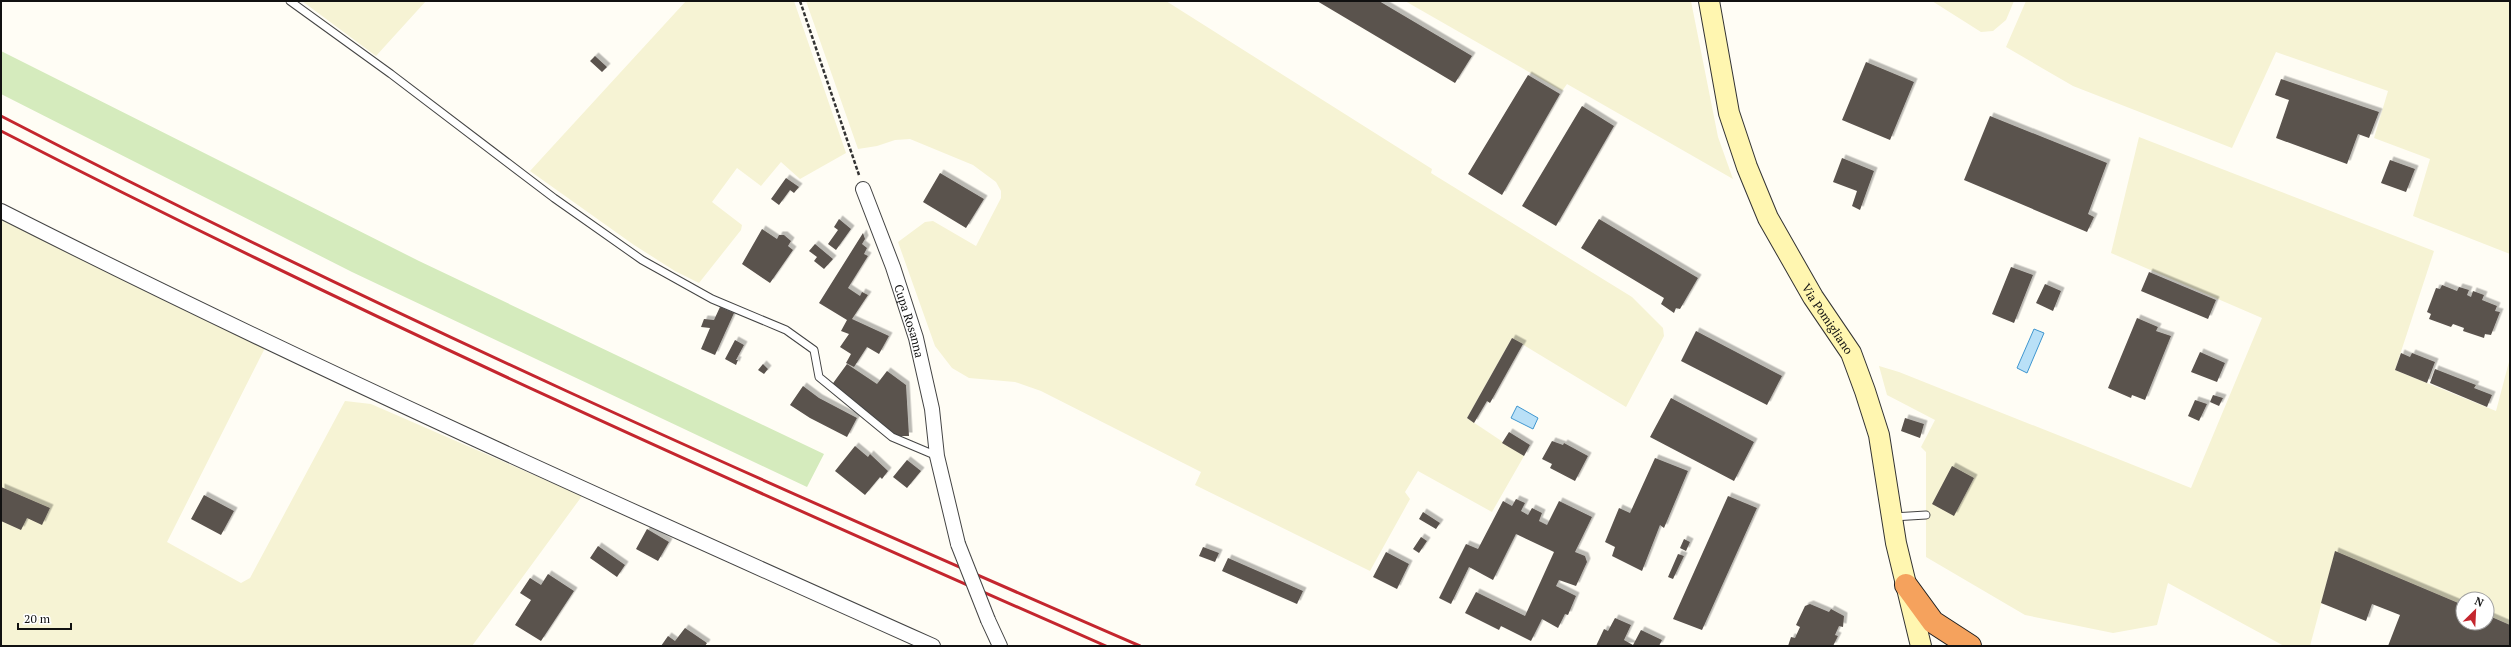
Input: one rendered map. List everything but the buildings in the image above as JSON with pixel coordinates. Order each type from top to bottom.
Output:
[{"type":"highway","points":[[1906,585],[1933,622],[1970,646]]},
{"type":"street","name":"Via Pomigliano","points":[[1709,1],[1729,113],[1747,167],[1768,218],[1813,297],[1851,353],[1879,435],[1892,517],[1906,585],[1921,646]]},
{"type":"street","name":"Cupa Rosanna","points":[[863,189],[893,266],[916,338],[932,409],[937,456],[958,544],[1000,646]]},
{"type":"street","points":[[1,211],[251,336],[524,463],[933,646]]},
{"type":"lane","points":[[290,1],[391,74],[554,198],[642,260],[712,299],[786,330],[814,350],[819,377],[892,437],[937,456]]},
{"type":"lane","points":[[1892,517],[1926,515]]},
{"type":"path","points":[[800,1],[863,189]]},
{"type":"shaded area","points":[[302,1],[426,1],[376,56]]},
{"type":"shaded area","points":[[686,1],[794,1],[846,153],[800,179],[781,162],[761,186],[737,168],[712,202],[742,225],[741,230],[699,283],[675,271],[634,245],[530,171]]},
{"type":"shaded area","points":[[806,1],[1166,1],[1432,169],[1431,173],[1632,297],[1663,328],[1664,336],[1626,407],[1512,338],[1467,418],[1524,456],[1492,512],[1418,471],[1405,492],[1410,499],[1370,571],[1195,485],[1201,472],[1041,391],[1015,382],[969,378],[952,368],[935,346],[898,242],[925,222],[933,221],[976,246],[1001,198],[1001,191],[996,182],[973,165],[910,139],[895,140],[877,146],[858,149]]},
{"type":"shaded area","points":[[1405,1],[1691,1],[1718,137],[1733,179],[1567,84],[1562,91]]},
{"type":"shaded area","points":[[1932,1],[2014,1],[2006,20],[1993,31],[1981,32]]},
{"type":"shaded area","points":[[2026,1],[2510,1],[2510,254],[2413,216],[2430,159],[2374,138],[2388,91],[2276,52],[2232,148],[2073,86],[2006,47]]},
{"type":"shaded area","points":[[2139,137],[2434,251],[2395,370],[2496,411],[2510,358],[2510,625],[2495,618],[2495,591],[2455,591],[2455,602],[2335,552],[2310,646],[2284,646],[2168,583],[2157,625],[2113,633],[2025,615],[1926,557],[1926,452],[1921,447],[1935,420],[1887,395],[1879,366],[1899,372],[2191,488],[2262,318],[2111,253]]},
{"type":"shaded area","points":[[1,220],[17,225],[265,348],[167,542],[241,583],[250,578],[345,401],[371,404],[582,496],[472,646],[1,646]]},
{"type":"green space","points":[[1,51],[419,261],[824,454],[807,487],[352,272],[1,94]]},
{"type":"water","points":[[2034,329],[2044,333],[2027,373],[2017,368]]},
{"type":"water","points":[[1517,406],[1538,418],[1533,429],[1511,418]]},
{"type":"railway","points":[[1,116],[282,257],[566,391],[852,520],[1140,646]]},
{"type":"railway","points":[[1,131],[137,200],[412,333],[827,523],[1106,646]]}]
